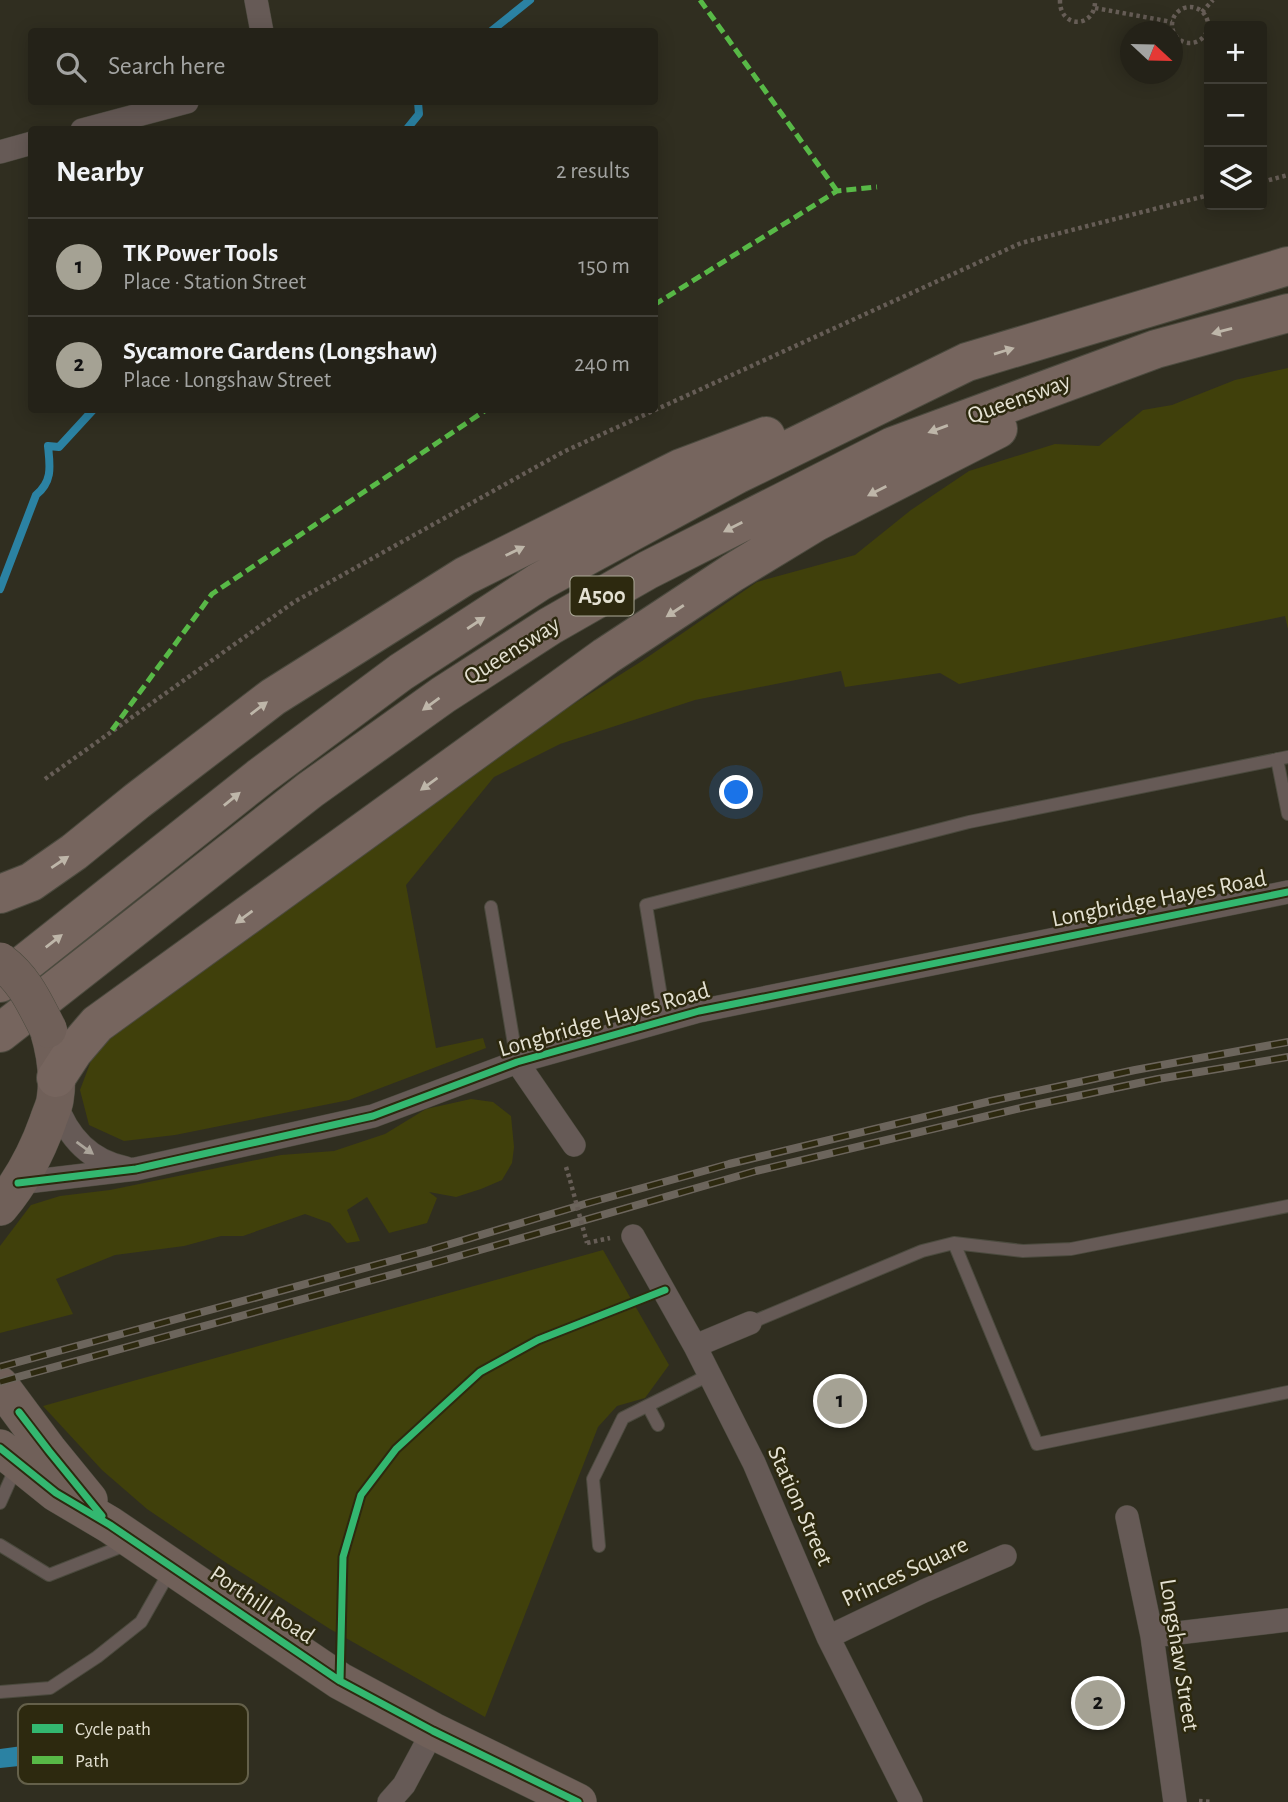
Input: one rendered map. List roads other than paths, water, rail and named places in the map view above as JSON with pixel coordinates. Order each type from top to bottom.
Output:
[{"type":"highway","name":"Queensway","points":[[0,983],[261,776],[401,672],[539,582],[736,475],[967,362],[1288,266]]},
{"type":"highway","name":"Queensway","points":[[0,1033],[310,790],[443,695],[550,626],[648,570],[893,446],[1156,349],[1288,313]]},
{"type":"highway","points":[[56,1089],[73,1052],[97,1024],[606,656],[816,522],[1156,349]]},
{"type":"highway","points":[[0,894],[31,882],[74,852],[137,800],[272,697],[465,576],[681,468],[967,362]]},
{"type":"main road","points":[[0,961],[29,991],[48,1029],[55,1052],[56,1089],[36,1154],[5,1201]]},
{"type":"main road","name":"Porthill Road","points":[[10,1398],[48,1451],[122,1533]]},
{"type":"main road","name":"Porthill Road","points":[[9,1456],[56,1493],[122,1533],[340,1681],[433,1731],[578,1802]]},
{"type":"street","points":[[256,0],[261,28]]},
{"type":"street","points":[[97,126],[176,105]]},
{"type":"street","points":[[0,152],[28,144]]},
{"type":"street","name":"Longbridge Hayes Road","points":[[5,1201],[373,1116],[517,1062],[699,1011],[1288,892]]},
{"type":"street","points":[[517,1062],[574,1144]]},
{"type":"street","name":"Longbridge Hayes Road","points":[[56,1089],[62,1121],[75,1140],[113,1166],[136,1169]]},
{"type":"street","name":"Station Street","points":[[633,1236],[695,1346],[754,1463],[828,1637],[911,1802]]},
{"type":"street","points":[[695,1346],[750,1323]]},
{"type":"street","name":"Longshaw Street","points":[[1127,1517],[1152,1636],[1175,1802]]},
{"type":"street","name":"Princes Square","points":[[828,1637],[1005,1556]]},
{"type":"street","points":[[1152,1636],[1288,1620]]},
{"type":"street","points":[[389,1802],[404,1785],[433,1731]]},
{"type":"lane","points":[[665,1021],[646,905],[968,822],[1282,758],[1288,814]]},
{"type":"lane","points":[[491,907],[517,1062]]},
{"type":"lane","points":[[750,1323],[922,1251],[954,1243],[1023,1251],[1071,1249],[1288,1206]]},
{"type":"lane","points":[[954,1243],[1037,1444],[1288,1392]]},
{"type":"lane","points":[[599,1546],[593,1479],[623,1418],[709,1375]]},
{"type":"lane","points":[[648,1406],[658,1425]]},
{"type":"lane","points":[[0,1503],[9,1456]]},
{"type":"lane","points":[[0,1545],[49,1576],[122,1533]]},
{"type":"lane","points":[[0,1692],[50,1688],[97,1657],[141,1622],[172,1568]]},
{"type":"water","points":[[18,1747],[18,1766],[0,1768],[0,1749]]},
{"type":"waterway","points":[[495,28],[530,0]]},
{"type":"waterway","points":[[409,126],[419,114],[418,105]]},
{"type":"waterway","points":[[0,589],[36,495],[48,479],[48,446],[59,447],[90,413]]},
{"type":"railway","points":[[0,1367],[427,1251],[729,1164],[991,1101],[1135,1070],[1288,1042]]},
{"type":"railway","points":[[0,1382],[438,1262],[756,1171],[1025,1107],[1158,1079],[1288,1057]]},
{"type":"place","name":"TK Power Tools","points":[[840,1401]]},
{"type":"place","name":"Sycamore Gardens (Longshaw)","points":[[1098,1703]]}]
